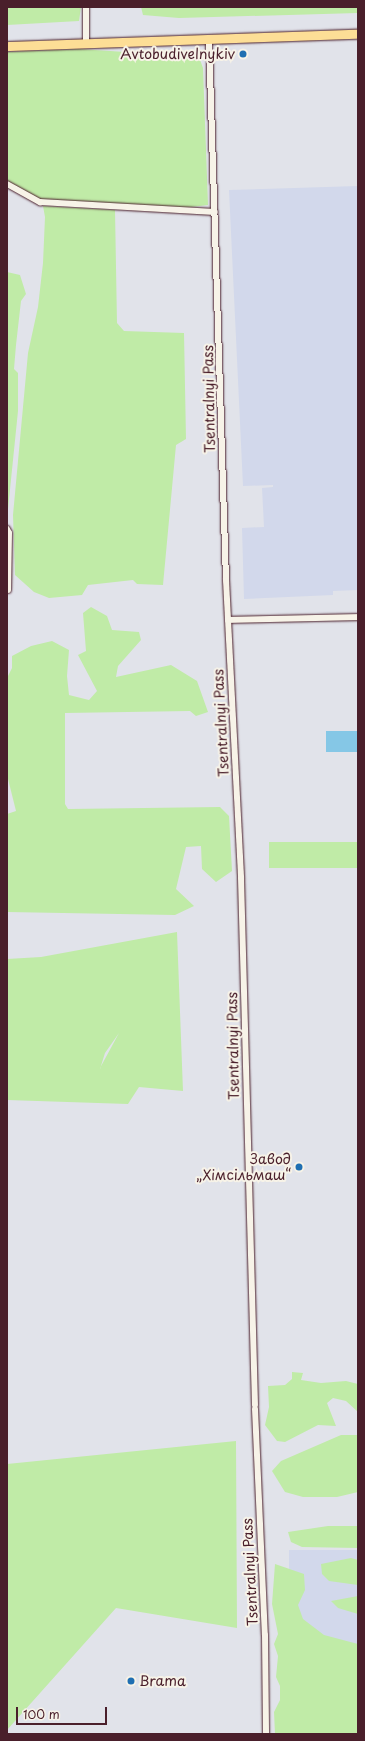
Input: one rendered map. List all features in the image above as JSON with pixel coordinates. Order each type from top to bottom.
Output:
[{"type":"main road","points":[[7,46],[358,34]]},
{"type":"street","points":[[86,7],[86,44]]},
{"type":"street","name":"Tsentralnyi Pass","points":[[209,40],[228,620],[241,878],[255,1407],[265,1642],[266,1734]]},
{"type":"street","points":[[7,184],[40,202],[215,212]]},
{"type":"street","points":[[8,531],[8,590]]},
{"type":"street","points":[[228,620],[358,617]]},
{"type":"shaded area","points":[[358,186],[358,590],[333,591],[333,595],[244,599],[242,528],[264,527],[262,488],[273,487],[273,485],[243,486],[229,190]]},
{"type":"shaded area","points":[[289,1550],[358,1550],[358,1666],[289,1666]]},
{"type":"green space","points":[[7,7],[81,7],[79,21],[7,25]]},
{"type":"green space","points":[[141,7],[358,7],[358,13],[179,18],[143,15]]},
{"type":"green space","points":[[79,49],[141,53],[182,51],[199,57],[203,68],[208,205],[183,208],[40,200],[7,182],[7,52]]},
{"type":"green space","points":[[43,206],[115,210],[117,323],[124,331],[184,333],[186,439],[176,445],[163,585],[137,584],[133,580],[88,585],[82,595],[49,598],[34,592],[15,575],[13,515],[28,353],[38,307],[43,263],[45,217]]},
{"type":"green space","points":[[7,272],[20,275],[26,294],[21,301],[16,345],[14,369],[18,373],[18,411],[7,519]]},
{"type":"green space","points":[[91,607],[107,616],[112,630],[139,632],[141,640],[118,666],[116,677],[171,665],[197,681],[208,712],[196,716],[190,711],[65,713],[65,804],[68,809],[220,807],[229,816],[232,871],[216,882],[202,869],[201,846],[186,847],[176,889],[194,906],[175,915],[7,912],[7,814],[16,811],[7,775],[7,678],[12,668],[12,656],[31,646],[52,641],[69,650],[67,676],[69,695],[89,700],[97,691],[78,655],[86,651],[83,613]]},
{"type":"green space","points":[[269,842],[358,842],[358,868],[269,868]]},
{"type":"green space","points":[[177,932],[183,1091],[139,1087],[128,1104],[7,1100],[7,959],[41,957]],"holes":[[[119,1033],[101,1067],[105,1053]]]},
{"type":"green space","points":[[292,1372],[303,1373],[301,1380],[321,1383],[346,1381],[358,1384],[358,1412],[346,1401],[333,1398],[327,1403],[336,1426],[318,1425],[285,1442],[277,1441],[265,1425],[269,1407],[268,1386],[285,1385],[292,1379]]},
{"type":"green space","points":[[341,1435],[358,1435],[358,1492],[337,1497],[303,1497],[285,1492],[272,1471],[281,1461]]},
{"type":"green space","points":[[236,1441],[237,1628],[116,1608],[7,1730],[7,1464]]},
{"type":"green space","points":[[328,1526],[358,1526],[358,1548],[302,1547],[291,1542],[288,1532]]},
{"type":"green space","points":[[351,1558],[358,1560],[358,1585],[329,1581],[322,1574],[321,1564]]},
{"type":"green space","points":[[275,1564],[304,1574],[305,1590],[298,1605],[303,1619],[324,1635],[358,1644],[358,1734],[275,1734],[274,1712],[280,1700],[280,1686],[276,1677],[278,1656],[274,1644],[278,1634],[272,1604]]},
{"type":"green space","points":[[358,1596],[358,1614],[338,1608],[331,1601]]},
{"type":"water","points":[[326,731],[358,731],[358,752],[326,752]]},
{"type":"place","name":"Avtobudivelnykiv","points":[[243,54]]},
{"type":"place","name":"Завод „Хімсільмаш“","points":[[299,1167]]},
{"type":"place","name":"Brama","points":[[131,1681]]}]
